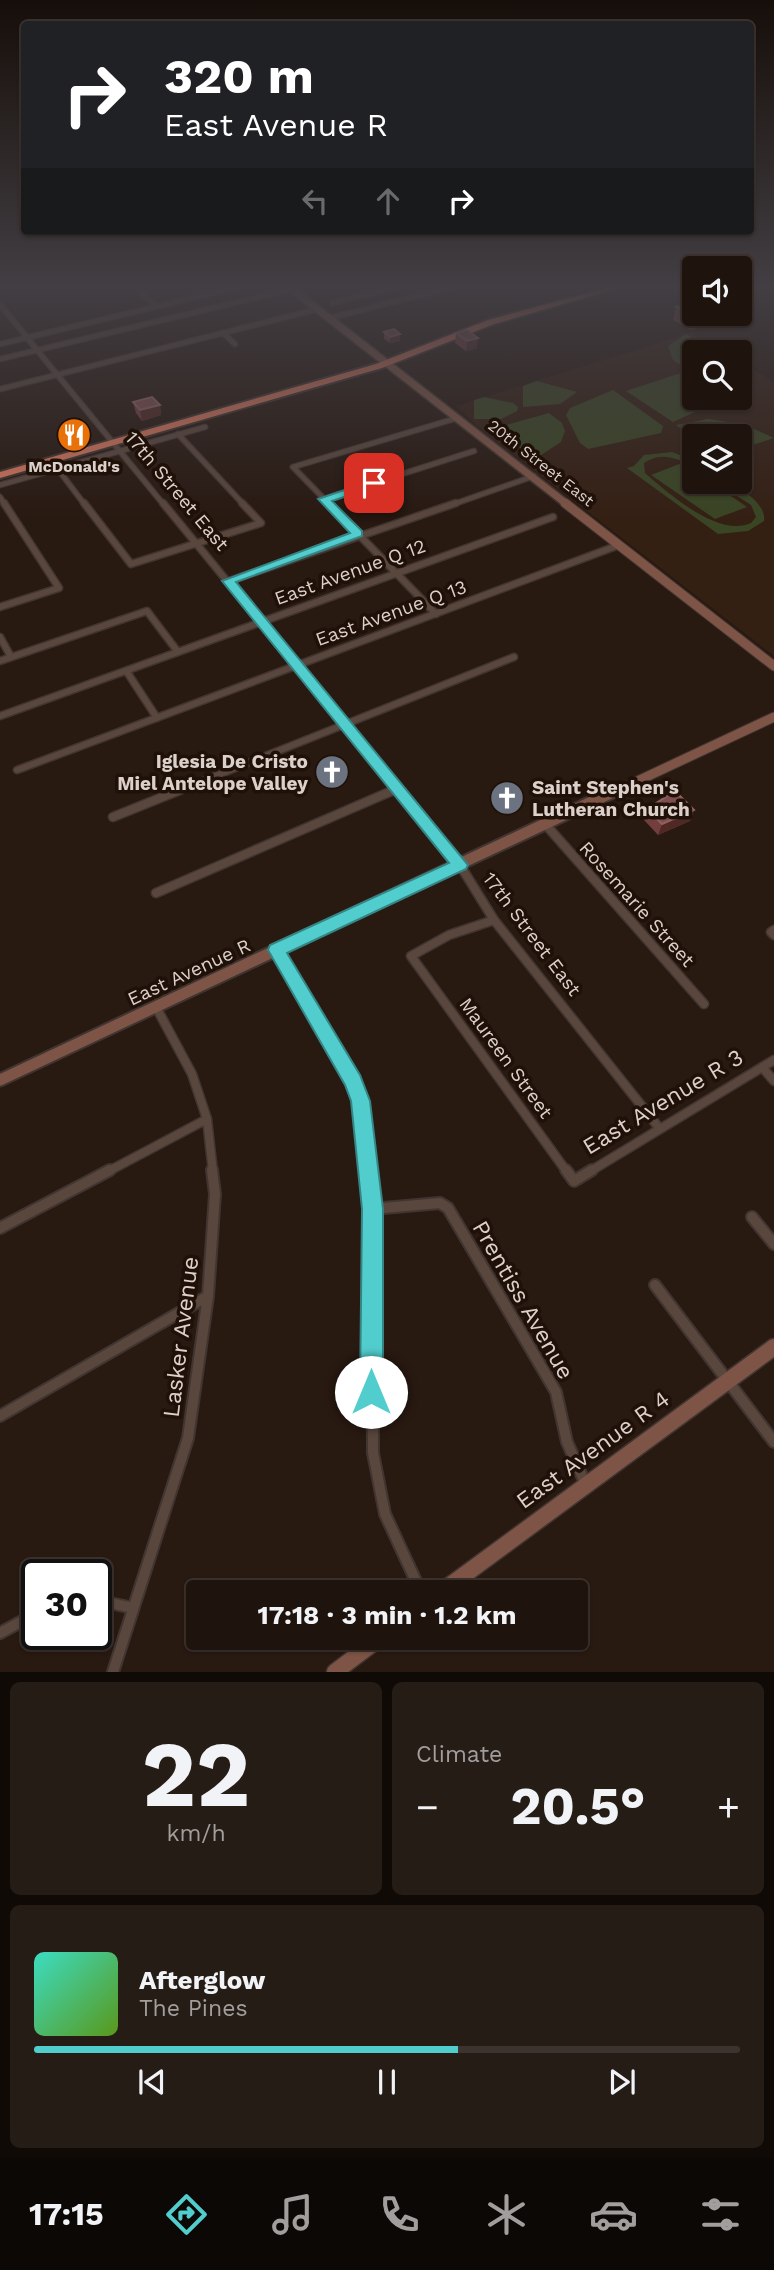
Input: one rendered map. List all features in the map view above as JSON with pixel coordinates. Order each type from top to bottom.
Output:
[{"type":"highway","points":[[0,475],[117,447],[384,365]]},
{"type":"highway","points":[[268,399],[348,379],[384,365]]},
{"type":"highway","points":[[292,395],[323,382]]},
{"type":"street","name":"17th Street East","points":[[47,364],[198,543],[460,865],[494,920],[660,1129]]},
{"type":"street","points":[[0,389],[100,364]]},
{"type":"street","name":"20th Street East","points":[[384,365],[534,476],[774,666]]},
{"type":"street","points":[[436,614],[293,467],[457,418]]},
{"type":"street","points":[[0,485],[117,447],[205,427]]},
{"type":"street","points":[[57,468],[131,564],[261,523],[178,434]]},
{"type":"street","points":[[324,499],[474,452]]},
{"type":"street","points":[[229,581],[358,534],[534,476]]},
{"type":"street","points":[[0,497],[59,588],[0,607]]},
{"type":"street","name":"East Avenue Q 12","points":[[0,716],[553,517]]},
{"type":"street","name":"East Avenue Q 13","points":[[17,770],[620,545]]},
{"type":"street","points":[[0,661],[147,611],[178,652]]},
{"type":"street","points":[[0,636],[11,657]]},
{"type":"street","points":[[113,817],[514,657]]},
{"type":"street","points":[[127,672],[157,718]]},
{"type":"street","name":"East Avenue R","points":[[0,1080],[774,718]]},
{"type":"street","points":[[156,893],[397,789]]},
{"type":"street","name":"Rosemarie Street","points":[[545,825],[704,1004]]},
{"type":"street","name":"Maureen Street","points":[[494,920],[449,935],[411,956],[574,1181]]},
{"type":"street","points":[[276,950],[353,1081],[361,1101],[372,1209],[373,1454],[385,1514],[415,1580]]},
{"type":"street","name":"Lasker Avenue","points":[[113,1671],[188,1438],[208,1296],[215,1194],[208,1119],[192,1074],[156,1007]]},
{"type":"street","name":"East Avenue R 3","points":[[574,1181],[774,1060]]},
{"type":"street","points":[[762,1068],[774,1081]]},
{"type":"street","points":[[0,1228],[208,1119]]},
{"type":"street","name":"Prentiss Avenue","points":[[372,1209],[440,1203],[448,1208],[556,1392],[567,1442],[586,1485]]},
{"type":"street","points":[[752,1217],[774,1244]]},
{"type":"street","points":[[655,1285],[774,1442]]},
{"type":"street","points":[[0,1416],[208,1296]]},
{"type":"street","name":"East Avenue R 4","points":[[457,1580],[774,1347]]},
{"type":"street","points":[[112,1603],[134,1608]]},
{"type":"street","points":[[0,1633],[21,1622]]},
{"type":"street","points":[[335,1671],[364,1650]]},
{"type":"shaded area","points":[[591,364],[682,364],[682,410],[752,410],[752,369],[774,382],[774,656],[477,426],[456,406]]},
{"type":"green space","points":[[682,373],[682,410],[698,410],[673,422],[626,391]]},
{"type":"green space","points":[[537,381],[577,392],[560,404],[523,407],[523,386]]},
{"type":"green space","points":[[613,390],[663,426],[661,433],[588,449],[580,443],[566,415],[570,408]]},
{"type":"green space","points":[[484,397],[513,403],[518,407],[517,411],[501,419],[474,419],[474,400]]},
{"type":"green space","points":[[549,413],[562,423],[565,431],[561,442],[535,459],[496,430],[499,427]]},
{"type":"green space","points":[[708,419],[743,424],[682,424],[682,429],[676,425]]},
{"type":"green space","points":[[752,428],[774,438],[752,445]]},
{"type":"green space","points":[[672,452],[682,456],[682,461],[663,457],[650,459],[644,463],[645,473],[695,512],[724,524],[738,526],[751,523],[756,517],[751,505],[734,494],[747,494],[760,506],[764,521],[748,531],[718,534],[627,468],[634,466],[644,455]]},
{"type":"green space","points":[[682,463],[682,494],[728,494],[747,507],[715,519],[651,475]]},
{"type":"building","points":[[152,397],[160,405],[140,410],[133,402]]},
{"type":"building","points":[[675,791],[694,810],[662,824],[647,809]]},
{"type":"place","name":"McDonald's","points":[[74,435]]},
{"type":"place","name":"Iglesia De Cristo Miel Antelope Valley","points":[[332,772]]},
{"type":"place","name":"Saint Stephen's Lutheran Church","points":[[507,798]]},
{"type":"route","points":[[371,1392],[372,1209],[361,1101],[353,1081],[276,950],[460,865],[229,581],[358,534],[324,499],[374,483]]}]
